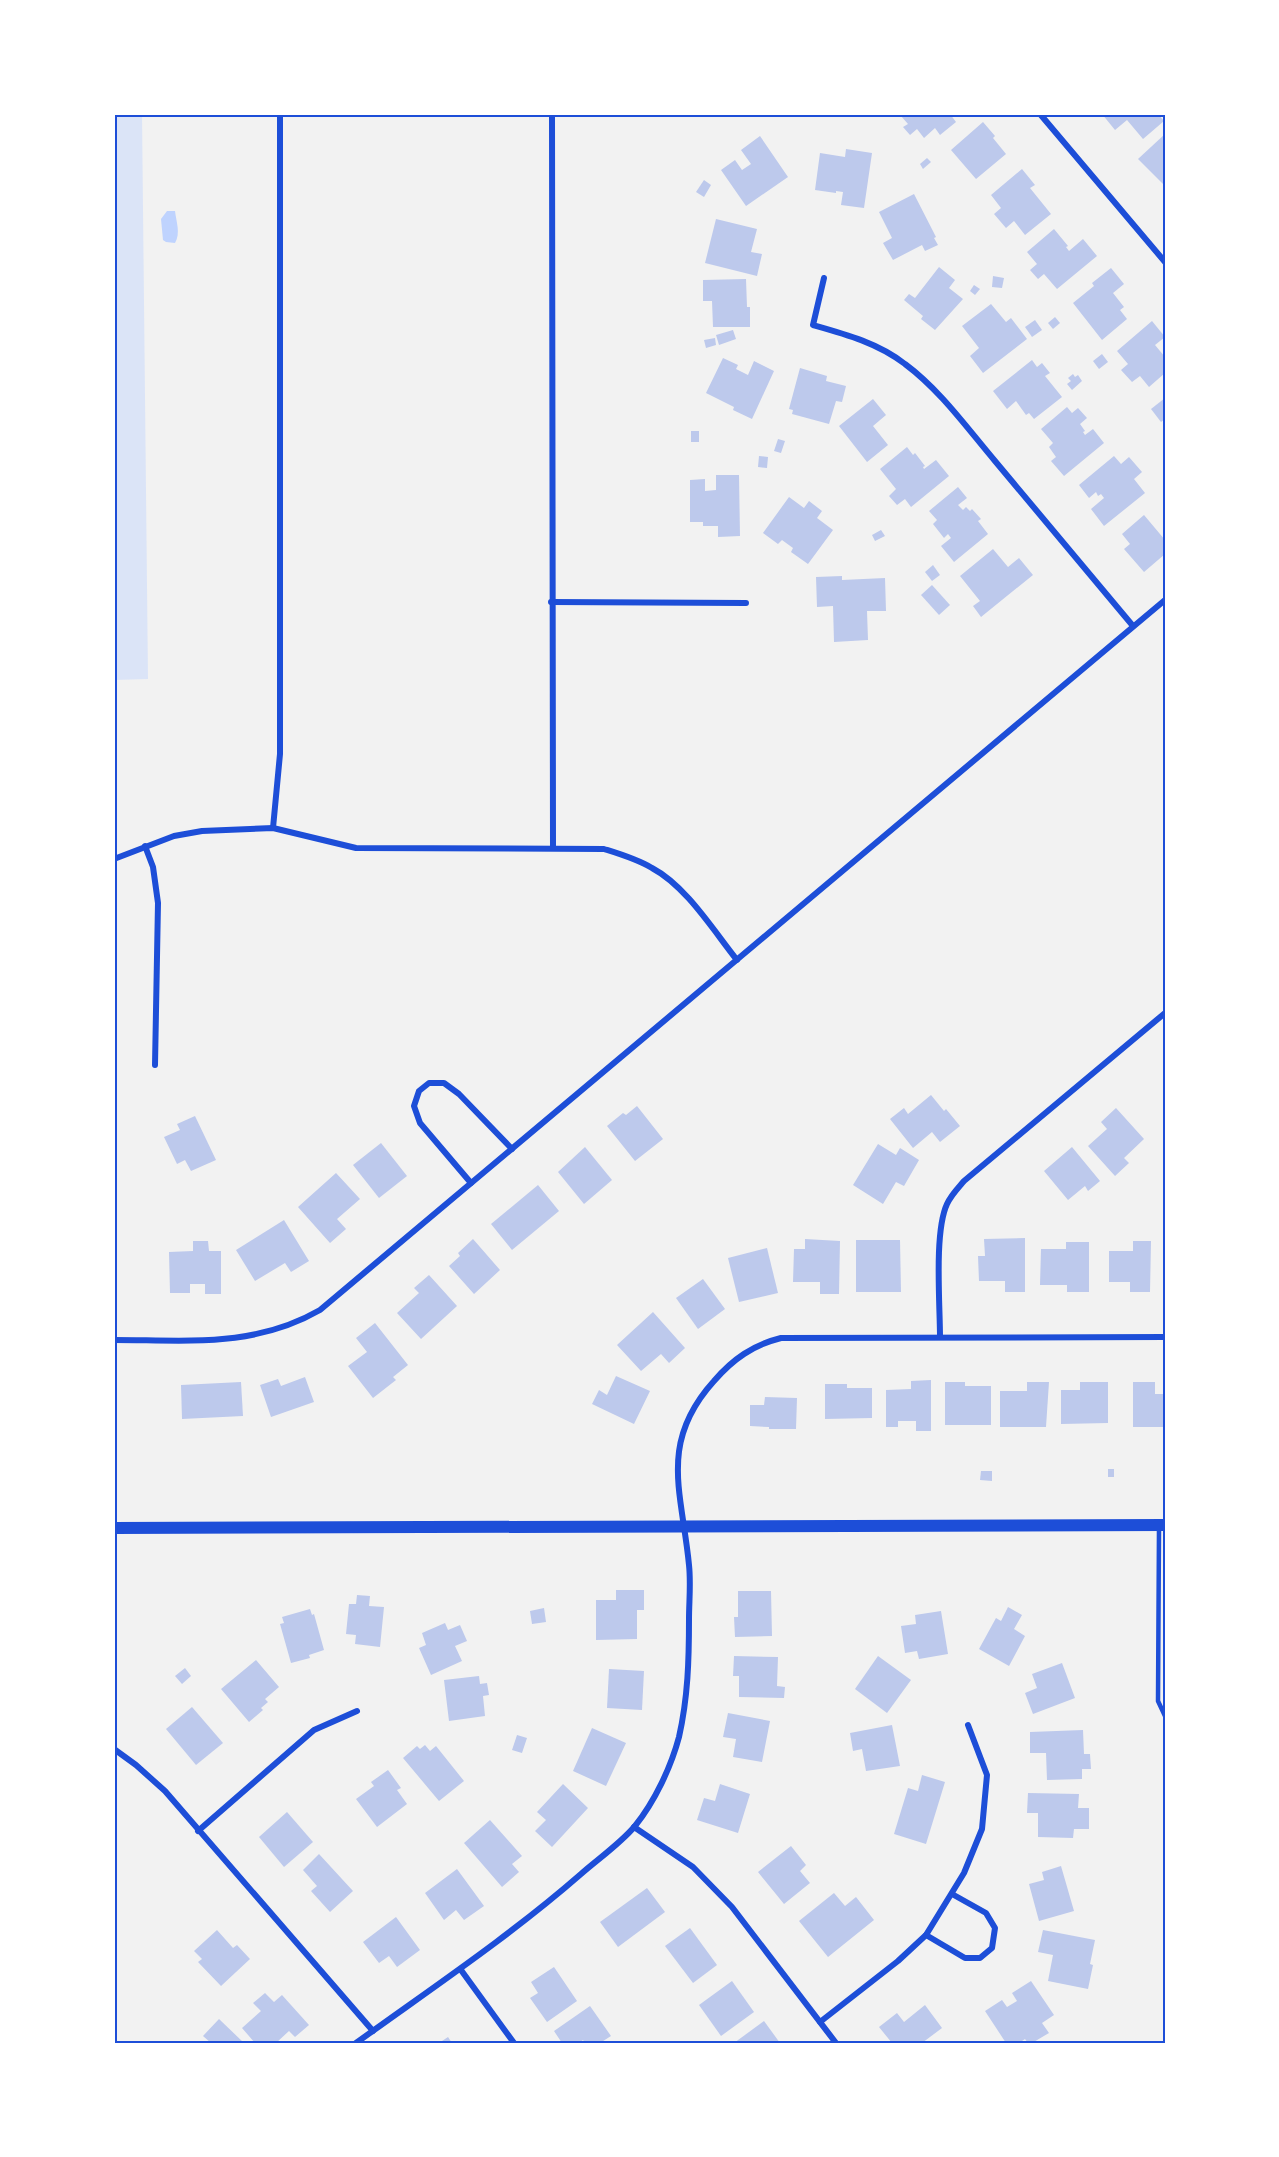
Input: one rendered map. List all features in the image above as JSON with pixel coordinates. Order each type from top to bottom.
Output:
[{"type":"main road","points":[[114,1528],[1162,1525]]},
{"type":"street","points":[[273,828],[280,754],[280,114]]},
{"type":"street","points":[[552,114],[553,848]]},
{"type":"street","points":[[1040,114],[1162,253],[1165,262]]},
{"type":"street","points":[[824,278],[813,325],[879,347],[904,362],[921,377],[955,414],[1133,626]]},
{"type":"street","points":[[114,1340],[216,1340],[259,1335],[300,1321],[320,1310],[1165,600]]},
{"type":"street","points":[[551,602],[746,603]]},
{"type":"street","points":[[114,859],[174,836],[202,831],[273,828],[356,848],[604,849],[654,868],[681,890],[737,960]]},
{"type":"street","points":[[145,846],[153,867],[158,903],[155,1065]]},
{"type":"street","points":[[940,1337],[940,1235],[947,1205],[953,1193],[964,1181],[1165,1013]]},
{"type":"street","points":[[471,1183],[420,1124],[414,1106],[419,1091],[429,1083],[444,1083],[459,1094],[512,1149]]},
{"type":"street","points":[[356,2043],[461,1970],[542,1909],[634,1827],[653,1797],[670,1763],[686,1704],[689,1680],[689,1573],[678,1484],[678,1455],[686,1421],[693,1406],[727,1365],[764,1342],[781,1338],[1165,1337]]},
{"type":"street","points":[[198,1831],[314,1730],[357,1711]]},
{"type":"street","points":[[820,2022],[898,1961],[926,1935],[964,1873],[982,1829],[987,1775],[968,1725]]},
{"type":"street","points":[[114,1749],[136,1764],[165,1791],[373,2031]]},
{"type":"street","points":[[634,1827],[693,1868],[732,1907],[837,2043]]},
{"type":"street","points":[[926,1935],[965,1958],[980,1958],[992,1948],[995,1928],[986,1913],[952,1894]]},
{"type":"street","points":[[461,1970],[514,2043]]},
{"type":"lane","points":[[1162,1525],[1158,1701],[1165,1716]]},
{"type":"shaded area","points":[[114,114],[142,114],[148,679],[114,680]]},
{"type":"water","points":[[167,211],[175,211],[178,231],[175,243],[163,240],[161,219]]},
{"type":"building","points":[[904,114],[950,114],[956,122],[940,135],[935,128],[924,138],[917,129],[910,135],[903,127],[908,124],[901,116]]},
{"type":"building","points":[[1102,114],[1158,114],[1164,121],[1143,139],[1127,120],[1115,130]]},
{"type":"building","points":[[983,122],[1006,154],[976,179],[951,150]]},
{"type":"building","points":[[1165,134],[1165,186],[1138,159]]},
{"type":"building","points":[[760,136],[788,177],[746,206],[721,170],[735,160],[742,170],[751,164],[741,150]]},
{"type":"building","points":[[846,149],[872,153],[864,208],[841,205],[843,192],[815,190],[820,153],[845,157]]},
{"type":"building","points":[[927,158],[931,162],[923,169],[920,164]]},
{"type":"building","points":[[1022,169],[1035,185],[1030,188],[1051,214],[1025,235],[1014,221],[1006,228],[994,214],[1001,208],[991,195]]},
{"type":"building","points":[[704,180],[711,185],[704,197],[696,192]]},
{"type":"building","points":[[914,194],[938,245],[925,251],[922,245],[893,260],[883,243],[892,238],[879,212]]},
{"type":"building","points":[[716,219],[757,229],[751,252],[762,254],[757,276],[705,263]]},
{"type":"building","points":[[1054,229],[1068,246],[1066,247],[1069,251],[1083,239],[1097,256],[1057,289],[1044,274],[1038,279],[1030,270],[1037,264],[1027,252]]},
{"type":"building","points":[[939,267],[955,280],[949,288],[963,299],[935,330],[921,319],[923,316],[904,300],[909,294],[915,298]]},
{"type":"building","points":[[1111,268],[1124,284],[1113,293],[1124,307],[1120,310],[1127,319],[1102,340],[1073,303],[1094,286],[1092,283]]},
{"type":"building","points":[[993,276],[1004,278],[1002,288],[992,287]]},
{"type":"building","points":[[746,279],[750,327],[713,327],[712,301],[703,301],[703,280]]},
{"type":"building","points":[[974,285],[980,289],[975,295],[970,291]]},
{"type":"building","points":[[991,304],[1006,322],[1011,318],[1027,339],[983,373],[970,356],[979,348],[962,326]]},
{"type":"building","points":[[1055,317],[1060,323],[1053,329],[1048,323]]},
{"type":"building","points":[[1035,320],[1042,330],[1032,337],[1025,327]]},
{"type":"building","points":[[1152,321],[1165,337],[1155,345],[1165,357],[1165,373],[1149,387],[1140,376],[1132,382],[1121,370],[1128,364],[1117,351]]},
{"type":"building","points":[[733,330],[736,339],[719,345],[716,335]]},
{"type":"building","points":[[715,338],[716,345],[706,348],[704,340]]},
{"type":"building","points":[[1102,354],[1108,362],[1099,369],[1093,361]]},
{"type":"building","points":[[723,358],[738,365],[736,369],[748,375],[754,361],[774,371],[752,419],[706,393]]},
{"type":"building","points":[[1032,360],[1037,367],[1042,363],[1050,373],[1045,376],[1062,397],[1034,419],[1029,413],[1026,415],[1016,401],[1007,409],[993,391]]},
{"type":"building","points":[[800,368],[827,376],[826,381],[846,386],[842,402],[836,401],[829,424],[792,414],[793,410],[789,409]]},
{"type":"building","points":[[1073,374],[1075,377],[1078,375],[1082,381],[1072,390],[1067,384],[1071,381],[1068,378]]},
{"type":"building","points":[[1165,398],[1165,419],[1161,422],[1151,409]]},
{"type":"building","points":[[873,399],[886,415],[873,426],[888,445],[867,462],[839,426]]},
{"type":"building","points":[[1067,407],[1072,413],[1078,408],[1087,418],[1080,424],[1085,435],[1093,429],[1104,443],[1064,476],[1051,461],[1056,457],[1049,447],[1053,443],[1041,429]]},
{"type":"building","points":[[691,431],[699,431],[699,442],[691,442]]},
{"type":"building","points":[[778,439],[785,441],[781,453],[774,451]]},
{"type":"building","points":[[907,447],[913,455],[915,453],[925,466],[924,469],[936,460],[949,476],[911,507],[905,499],[897,505],[889,496],[896,489],[880,469]]},
{"type":"building","points":[[759,456],[768,457],[767,468],[758,467]]},
{"type":"building","points":[[1114,456],[1121,464],[1129,457],[1142,472],[1134,479],[1145,493],[1104,526],[1091,509],[1104,498],[1101,494],[1098,496],[1096,492],[1089,498],[1079,485]]},
{"type":"building","points":[[716,475],[739,475],[740,536],[718,537],[718,526],[703,526],[703,522],[690,522],[690,480],[705,479],[705,491],[716,490]]},
{"type":"building","points":[[958,487],[967,498],[958,505],[963,510],[966,507],[970,511],[972,509],[981,519],[978,521],[988,534],[954,562],[941,546],[951,538],[948,534],[944,538],[933,524],[937,520],[929,511]]},
{"type":"building","points":[[789,497],[804,508],[809,501],[822,511],[817,518],[833,530],[808,564],[791,552],[793,548],[782,540],[778,544],[763,533]]},
{"type":"building","points":[[1144,515],[1165,540],[1165,554],[1144,572],[1124,549],[1130,544],[1122,534]]},
{"type":"building","points":[[881,530],[885,536],[875,541],[872,535]]},
{"type":"building","points":[[993,549],[1008,567],[1019,558],[1033,575],[981,617],[973,606],[980,601],[960,576]]},
{"type":"building","points":[[933,565],[940,575],[932,581],[925,572]]},
{"type":"building","points":[[842,576],[842,580],[885,578],[886,611],[867,611],[868,640],[834,642],[833,606],[817,607],[816,577]]},
{"type":"building","points":[[932,585],[950,605],[939,615],[921,595]]},
{"type":"building","points":[[931,1095],[960,1126],[940,1142],[932,1132],[913,1148],[890,1119],[904,1108],[908,1114]]},
{"type":"building","points":[[637,1106],[663,1139],[635,1161],[607,1126],[623,1113],[626,1115]]},
{"type":"building","points":[[1116,1108],[1144,1139],[1124,1158],[1129,1163],[1115,1176],[1088,1146],[1107,1129],[1101,1122]]},
{"type":"building","points":[[195,1116],[216,1160],[191,1171],[185,1160],[177,1164],[164,1137],[180,1130],[177,1124]]},
{"type":"building","points":[[381,1143],[407,1176],[379,1198],[353,1165]]},
{"type":"building","points":[[878,1144],[896,1155],[900,1148],[919,1160],[904,1186],[896,1182],[883,1204],[853,1185]]},
{"type":"building","points":[[585,1147],[612,1180],[584,1204],[558,1172]]},
{"type":"building","points":[[1072,1147],[1100,1181],[1088,1191],[1085,1186],[1068,1200],[1044,1171]]},
{"type":"building","points":[[336,1173],[360,1199],[337,1219],[346,1229],[330,1243],[298,1207]]},
{"type":"building","points":[[538,1185],[559,1211],[512,1250],[491,1224]]},
{"type":"building","points":[[284,1220],[309,1261],[291,1272],[285,1263],[255,1281],[236,1250]]},
{"type":"building","points":[[1025,1238],[1025,1292],[1005,1292],[1005,1281],[979,1281],[978,1256],[985,1256],[984,1239]]},
{"type":"building","points":[[473,1239],[500,1270],[474,1294],[449,1266],[460,1256],[458,1253]]},
{"type":"building","points":[[805,1239],[840,1241],[839,1294],[820,1294],[820,1282],[793,1282],[794,1249],[805,1249]]},
{"type":"building","points":[[856,1240],[900,1240],[901,1292],[856,1292]]},
{"type":"building","points":[[193,1241],[208,1241],[209,1251],[221,1251],[221,1294],[205,1294],[205,1284],[190,1284],[190,1293],[170,1293],[169,1252],[193,1251]]},
{"type":"building","points":[[1133,1241],[1151,1241],[1150,1292],[1130,1292],[1130,1282],[1109,1282],[1109,1251],[1133,1251]]},
{"type":"building","points":[[1066,1242],[1089,1242],[1089,1292],[1067,1292],[1067,1285],[1040,1285],[1041,1249],[1066,1249]]},
{"type":"building","points":[[767,1248],[778,1293],[739,1302],[728,1258]]},
{"type":"building","points":[[1163,1264],[1165,1264],[1165,1280],[1163,1280]]},
{"type":"building","points":[[429,1275],[457,1306],[421,1339],[397,1313],[419,1293],[414,1288]]},
{"type":"building","points":[[703,1279],[725,1309],[698,1329],[676,1298]]},
{"type":"building","points":[[653,1312],[685,1348],[669,1363],[661,1354],[641,1371],[617,1345]]},
{"type":"building","points":[[375,1323],[408,1365],[393,1377],[396,1380],[373,1398],[348,1366],[367,1352],[356,1338]]},
{"type":"building","points":[[616,1376],[650,1391],[634,1424],[592,1404],[599,1390],[607,1395]]},
{"type":"building","points":[[305,1377],[314,1402],[271,1417],[260,1385],[278,1379],[281,1386]]},
{"type":"building","points":[[931,1380],[931,1431],[916,1431],[916,1421],[898,1421],[898,1427],[886,1427],[886,1390],[911,1389],[911,1381]]},
{"type":"building","points":[[241,1382],[243,1416],[182,1419],[181,1385]]},
{"type":"building","points":[[945,1382],[965,1382],[965,1386],[991,1386],[991,1425],[945,1425]]},
{"type":"building","points":[[1027,1382],[1049,1382],[1046,1427],[1000,1427],[1000,1391],[1027,1391]]},
{"type":"building","points":[[1080,1382],[1108,1382],[1108,1423],[1061,1424],[1061,1390],[1080,1390]]},
{"type":"building","points":[[1133,1382],[1155,1382],[1155,1394],[1165,1394],[1165,1427],[1133,1427]]},
{"type":"building","points":[[825,1384],[847,1384],[847,1388],[872,1388],[872,1418],[825,1419]]},
{"type":"building","points":[[765,1397],[797,1398],[796,1429],[750,1426],[750,1405],[764,1405]]},
{"type":"building","points":[[1108,1469],[1114,1469],[1114,1477],[1108,1477]]},
{"type":"building","points":[[981,1471],[992,1471],[992,1481],[980,1480]]},
{"type":"building","points":[[616,1590],[644,1590],[644,1610],[637,1610],[637,1639],[596,1640],[596,1600],[616,1600]]},
{"type":"building","points":[[738,1591],[771,1591],[772,1636],[735,1637],[734,1617],[738,1617]]},
{"type":"building","points":[[357,1595],[370,1596],[369,1606],[384,1607],[380,1647],[355,1644],[356,1635],[346,1634],[349,1604],[356,1604]]},
{"type":"building","points":[[1008,1607],[1022,1615],[1014,1629],[1025,1636],[1009,1666],[979,1649],[996,1618],[1001,1621]]},
{"type":"building","points":[[544,1608],[546,1622],[532,1624],[530,1611]]},
{"type":"building","points":[[310,1609],[312,1615],[314,1614],[324,1650],[309,1655],[310,1658],[291,1663],[280,1624],[284,1623],[282,1617]]},
{"type":"building","points":[[941,1611],[948,1654],[919,1659],[917,1651],[905,1653],[901,1626],[916,1624],[915,1615]]},
{"type":"building","points":[[445,1623],[448,1630],[460,1625],[467,1641],[455,1646],[462,1661],[431,1675],[419,1648],[426,1645],[422,1633]]},
{"type":"building","points":[[734,1656],[778,1657],[777,1686],[785,1687],[784,1698],[739,1697],[739,1676],[733,1676]]},
{"type":"building","points":[[878,1656],[911,1680],[887,1713],[855,1689]]},
{"type":"building","points":[[256,1660],[279,1687],[265,1699],[268,1702],[261,1708],[263,1710],[249,1722],[221,1689]]},
{"type":"building","points":[[1062,1663],[1075,1698],[1033,1714],[1025,1693],[1037,1688],[1032,1674]]},
{"type":"building","points":[[185,1668],[191,1676],[182,1684],[175,1676]]},
{"type":"building","points":[[609,1669],[644,1671],[642,1710],[607,1708]]},
{"type":"building","points":[[479,1676],[480,1684],[487,1683],[489,1695],[483,1696],[485,1716],[449,1721],[444,1680]]},
{"type":"building","points":[[192,1707],[223,1743],[196,1765],[166,1729]]},
{"type":"building","points":[[728,1713],[770,1721],[762,1762],[733,1757],[736,1739],[723,1737]]},
{"type":"building","points":[[892,1725],[900,1766],[866,1771],[862,1749],[853,1751],[850,1733]]},
{"type":"building","points":[[592,1728],[626,1743],[606,1786],[573,1771]]},
{"type":"building","points":[[1083,1730],[1084,1754],[1090,1754],[1091,1769],[1082,1769],[1082,1779],[1047,1780],[1046,1753],[1030,1753],[1030,1732]]},
{"type":"building","points":[[517,1735],[527,1738],[522,1753],[512,1750]]},
{"type":"building","points":[[425,1745],[430,1751],[436,1746],[464,1781],[439,1801],[403,1758],[417,1746],[420,1749]]},
{"type":"building","points":[[388,1770],[401,1788],[397,1790],[407,1804],[377,1827],[356,1799],[374,1786],[371,1782]]},
{"type":"building","points":[[922,1775],[945,1782],[926,1844],[894,1834],[908,1788],[918,1791]]},
{"type":"building","points":[[563,1784],[588,1808],[552,1847],[535,1831],[546,1820],[537,1812]]},
{"type":"building","points":[[720,1784],[750,1794],[738,1833],[697,1820],[704,1798],[715,1801]]},
{"type":"building","points":[[1028,1793],[1079,1794],[1078,1808],[1089,1808],[1089,1829],[1074,1829],[1073,1838],[1038,1837],[1038,1813],[1027,1813]]},
{"type":"building","points":[[287,1812],[313,1842],[284,1867],[259,1837]]},
{"type":"building","points":[[490,1820],[522,1856],[512,1864],[519,1872],[502,1887],[464,1843]]},
{"type":"building","points":[[791,1846],[806,1865],[800,1871],[810,1883],[784,1904],[758,1872]]},
{"type":"building","points":[[319,1854],[353,1891],[330,1912],[311,1891],[317,1886],[303,1870]]},
{"type":"building","points":[[1061,1866],[1074,1911],[1039,1921],[1029,1884],[1044,1880],[1042,1872]]},
{"type":"building","points":[[457,1869],[484,1906],[464,1920],[456,1910],[444,1920],[425,1893]]},
{"type":"building","points":[[647,1888],[665,1912],[618,1947],[600,1922]]},
{"type":"building","points":[[834,1893],[845,1906],[856,1897],[874,1920],[828,1957],[799,1921]]},
{"type":"building","points":[[396,1917],[420,1950],[397,1967],[389,1956],[379,1963],[363,1942]]},
{"type":"building","points":[[690,1928],[717,1965],[693,1983],[665,1946]]},
{"type":"building","points":[[217,1930],[233,1948],[237,1945],[250,1959],[221,1986],[198,1962],[202,1959],[194,1951]]},
{"type":"building","points":[[1043,1930],[1095,1940],[1088,1989],[1048,1981],[1053,1955],[1038,1952]]},
{"type":"building","points":[[554,1967],[577,2001],[547,2022],[530,1998],[538,1993],[531,1982]]},
{"type":"building","points":[[732,1981],[754,2012],[721,2036],[699,2005]]},
{"type":"building","points":[[1031,1981],[1054,2015],[1042,2023],[1049,2033],[1032,2043],[1028,2043],[1025,2039],[1019,2043],[1006,2043],[985,2011],[1002,2000],[1007,2007],[1017,2001],[1012,1993]]},
{"type":"building","points":[[265,1993],[274,2002],[282,1995],[309,2025],[295,2037],[289,2031],[276,2043],[255,2043],[242,2028],[261,2011],[253,2003]]},
{"type":"building","points":[[925,2005],[942,2028],[922,2043],[892,2043],[879,2027],[897,2013],[904,2022]]},
{"type":"building","points":[[590,2006],[611,2036],[600,2043],[585,2043],[583,2040],[579,2043],[562,2043],[554,2031]]},
{"type":"building","points":[[219,2019],[244,2043],[211,2043],[203,2036]]},
{"type":"building","points":[[764,2021],[780,2043],[734,2043]]},
{"type":"building","points":[[448,2037],[452,2043],[439,2043]]}]
